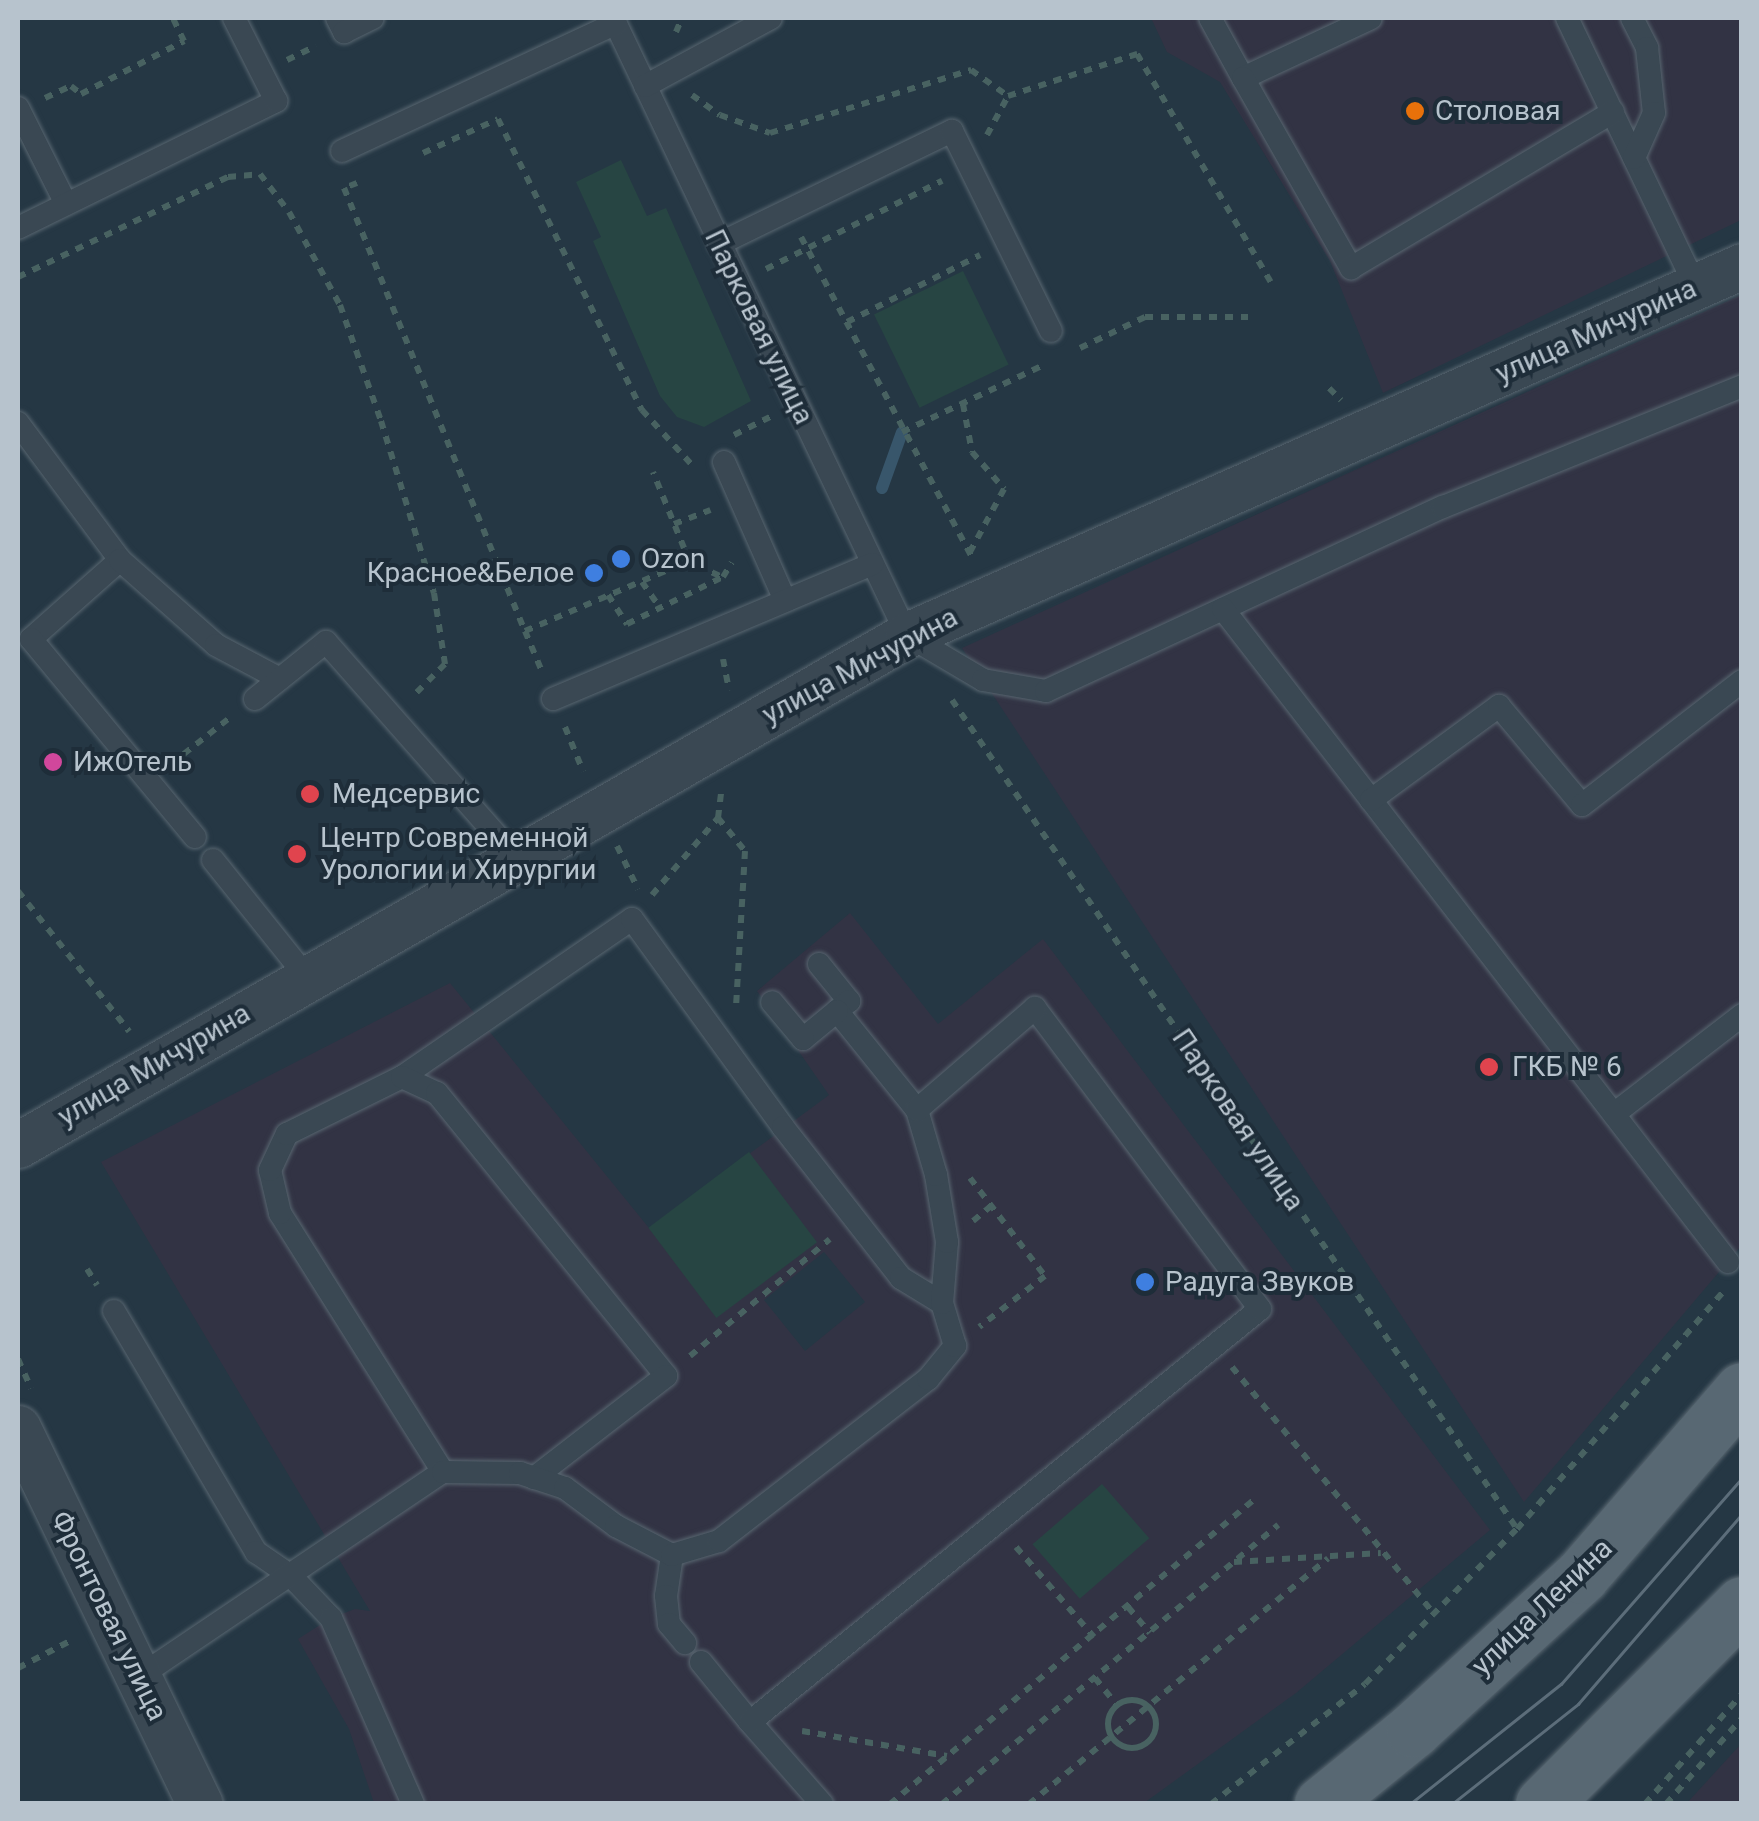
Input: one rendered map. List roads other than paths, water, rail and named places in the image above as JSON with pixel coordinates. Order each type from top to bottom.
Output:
[{"type":"main road","name":"улица Ленина","points":[[1322,1804],[1412,1730],[1581,1576],[1742,1390]]},
{"type":"main road","points":[[1543,1804],[1742,1604]]},
{"type":"street","name":"улица Мичурина","points":[[18,1144],[907,635],[1742,266]]},
{"type":"street","name":"Фронтовая улица","points":[[18,1428],[200,1804]]},
{"type":"lane","points":[[18,228],[276,101],[234,18]]},
{"type":"lane","points":[[341,25],[374,18]]},
{"type":"lane","points":[[654,80],[771,18]]},
{"type":"lane","points":[[1210,18],[1351,268],[1613,112]]},
{"type":"lane","points":[[1243,78],[1371,18]]},
{"type":"lane","points":[[1567,18],[1696,287]]},
{"type":"lane","points":[[1632,18],[1647,48],[1654,113],[1634,158]]},
{"type":"lane","points":[[342,151],[615,20]]},
{"type":"lane","name":"Парковая улица","points":[[615,20],[654,80],[728,239],[796,405],[907,635]]},
{"type":"lane","points":[[27,106],[66,204]]},
{"type":"lane","points":[[728,239],[952,130],[1050,331]]},
{"type":"lane","points":[[907,635],[983,680],[1046,691],[1443,507],[1742,386]]},
{"type":"lane","points":[[18,423],[120,560],[216,645],[280,679]]},
{"type":"lane","points":[[724,451],[785,600]]},
{"type":"lane","points":[[120,560],[31,639],[195,837]]},
{"type":"lane","points":[[554,699],[873,564]]},
{"type":"lane","points":[[1223,609],[1614,1114],[1729,1273]]},
{"type":"lane","points":[[255,699],[326,642],[517,859]]},
{"type":"lane","points":[[1372,800],[1499,706],[1582,806],[1742,681]]},
{"type":"lane","points":[[213,860],[306,976]]},
{"type":"lane","points":[[443,1472],[280,1214],[270,1170],[287,1134],[402,1078],[632,919],[732,1058],[901,1278],[942,1303]]},
{"type":"lane","points":[[772,1002],[803,1039],[850,1001],[819,964]]},
{"type":"lane","points":[[750,1722],[1260,1309],[1035,1008],[917,1110]]},
{"type":"lane","points":[[140,1676],[443,1472],[474,1469],[534,1478],[565,1488],[616,1526],[672,1555],[719,1541],[928,1379],[955,1346],[942,1303],[947,1242],[936,1175],[917,1110],[837,1011]]},
{"type":"lane","points":[[1614,1114],[1742,1015]]},
{"type":"lane","points":[[402,1078],[437,1093],[666,1376],[534,1478]]},
{"type":"lane","points":[[114,1311],[256,1552],[290,1576],[331,1618],[413,1804]]},
{"type":"lane","points":[[672,1555],[666,1596],[670,1624],[686,1643]]},
{"type":"lane","points":[[701,1662],[822,1804]]},
{"type":"waterway","points":[[882,488],[902,432]]},
{"type":"tram line","points":[[1410,1804],[1561,1684],[1742,1478]]},
{"type":"tram line","points":[[1452,1804],[1578,1704],[1742,1514]]},
{"type":"place","name":"Столовая","points":[[1415,111]]},
{"type":"place","name":"Ozon","points":[[621,559]]},
{"type":"place","name":"Красное&Белое","points":[[594,573]]},
{"type":"place","name":"ИжОтель","points":[[53,762]]},
{"type":"place","name":"Медсервис","points":[[310,794]]},
{"type":"place","name":"Центр Современной Урологии и Хирургии","points":[[297,854]]},
{"type":"place","name":"ГКБ № 6","points":[[1489,1067]]},
{"type":"place","name":"Радуга Звуков","points":[[1145,1282]]}]
